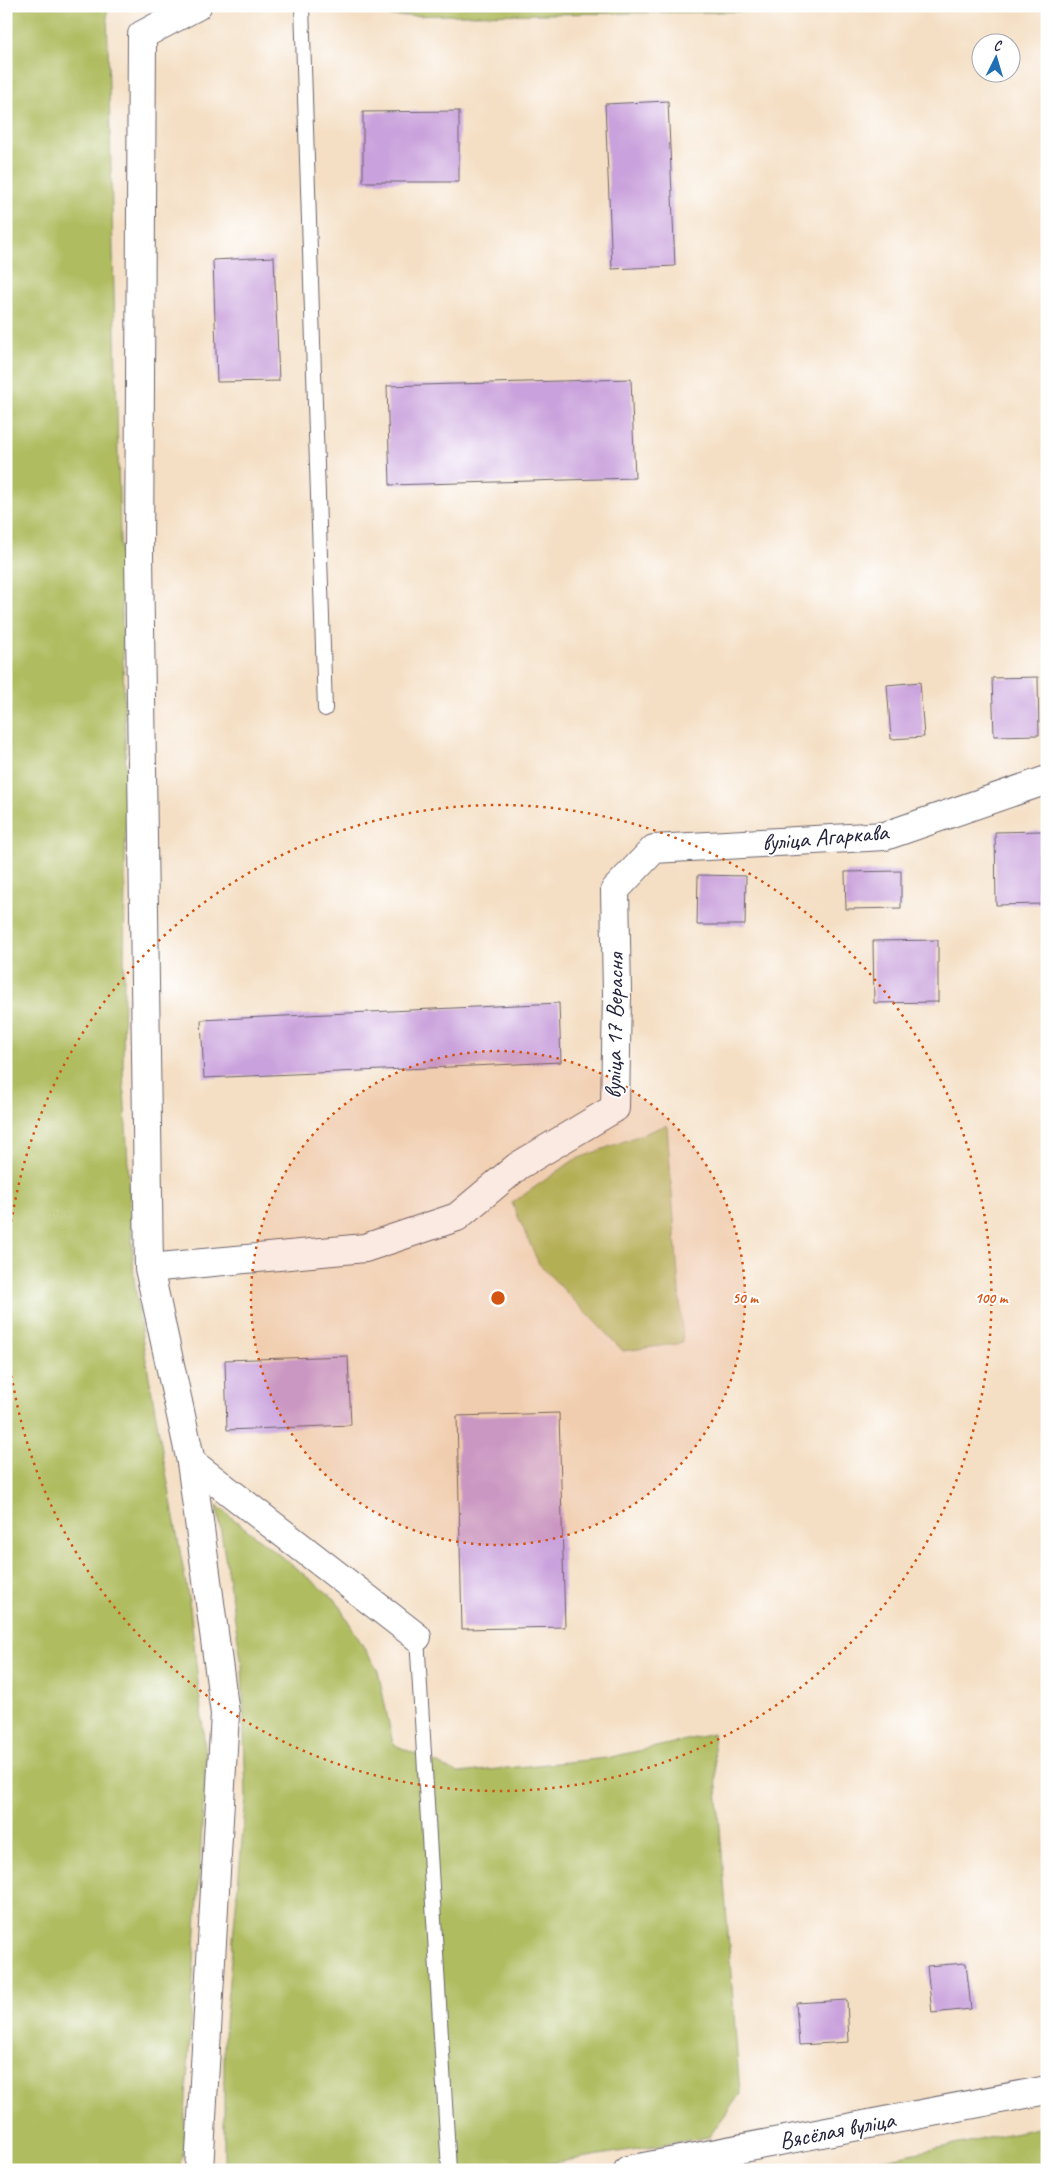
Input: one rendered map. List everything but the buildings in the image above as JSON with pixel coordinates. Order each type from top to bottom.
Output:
[{"type":"street","points":[[197,6],[142,35],[139,554],[149,1268],[192,1462],[225,1714],[199,2170]]},
{"type":"street","name":"вуліца Агаркава","points":[[654,849],[885,836],[1047,780]]},
{"type":"street","name":"вуліца 17 Верасня","points":[[149,1268],[365,1248],[457,1217],[518,1166],[615,1108],[615,890],[654,849]]},
{"type":"street","points":[[192,1462],[417,1637]]},
{"type":"street","name":"Вясёлая вуліца","points":[[628,2170],[1047,2090]]},
{"type":"lane","points":[[302,6],[324,708]]},
{"type":"lane","points":[[417,1637],[449,2170]]},
{"type":"green space","points":[[6,6],[107,6],[126,781],[123,1069],[134,1279],[143,1343],[190,1607],[206,1758],[183,2151],[179,2170],[6,2170]]},
{"type":"green space","points":[[387,6],[860,6],[858,10],[390,16]]},
{"type":"green space","points":[[667,1125],[683,1343],[623,1351],[539,1264],[512,1203],[574,1160]]},
{"type":"green space","points":[[217,1506],[335,1599],[378,1671],[393,1744],[458,1773],[607,1758],[713,1734],[740,2094],[709,2137],[509,2170],[224,2170],[224,2035],[246,1798],[242,1665]]},
{"type":"green space","points":[[1047,2126],[1047,2170],[818,2170],[876,2161]]}]
